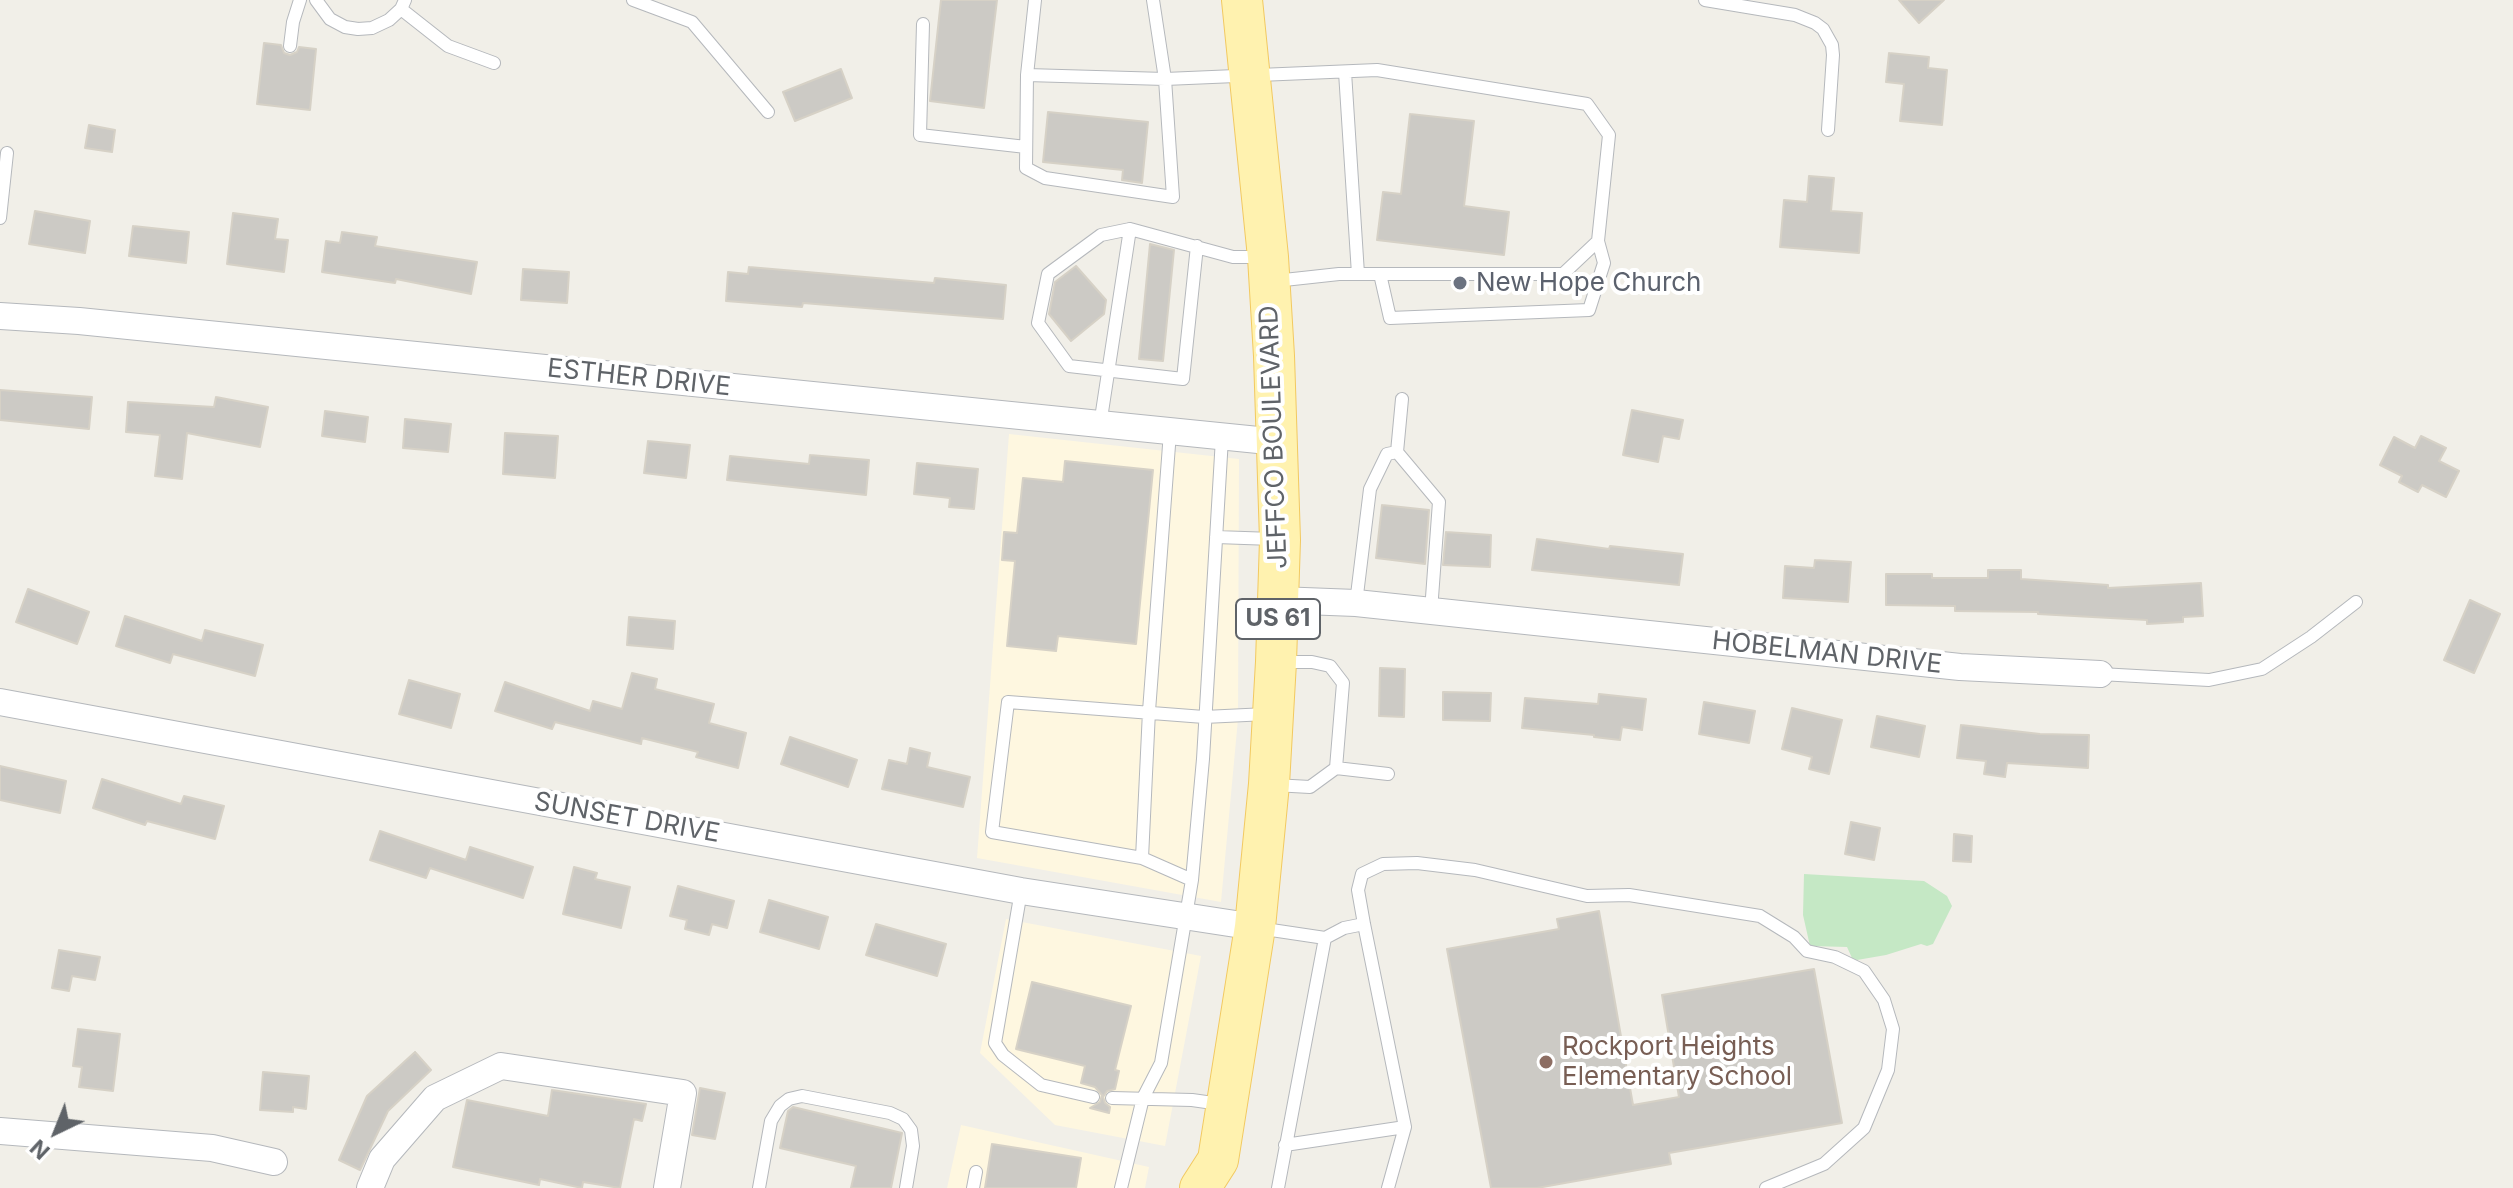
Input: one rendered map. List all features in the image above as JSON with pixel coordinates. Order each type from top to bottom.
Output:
[{"type":"main road","name":"JEFFCO BOULEVARD","points":[[1215,1179],[1255,927],[1274,715],[1280,540],[1268,269],[1242,0]]},
{"type":"street","name":"ESTHER DRIVE","points":[[0,316],[79,321],[1278,442]]},
{"type":"street","name":"HOBELMAN DRIVE","points":[[1278,600],[1356,603],[1960,667],[2100,674]]},
{"type":"street","name":"SUNSET DRIVE","points":[[0,702],[1104,906],[1255,927]]},
{"type":"street","points":[[370,1188],[382,1159],[435,1098],[501,1066],[683,1093],[667,1188]]},
{"type":"street","points":[[0,1131],[212,1148],[274,1162]]},
{"type":"lane","points":[[290,46],[300,0]]},
{"type":"lane","points":[[316,0],[330,19],[345,27],[358,29],[372,28],[389,20],[403,4],[448,46],[494,63]]},
{"type":"lane","points":[[633,0],[665,6],[692,22],[768,112]]},
{"type":"lane","points":[[1035,0],[1027,75],[1026,168],[1045,178],[1173,197],[1165,79],[1153,0]]},
{"type":"lane","points":[[1705,0],[1795,15],[1823,29],[1832,45],[1833,55],[1828,130]]},
{"type":"lane","points":[[923,24],[920,135],[1026,147]]},
{"type":"lane","points":[[1027,75],[1165,79],[1377,70],[1587,104],[1609,135],[1598,241],[1604,263],[1589,310],[1390,318],[1380,274]]},
{"type":"lane","points":[[1345,72],[1358,274]]},
{"type":"lane","points":[[0,218],[7,153]]},
{"type":"lane","points":[[1197,246],[1183,379],[1069,366],[1038,323],[1048,274],[1101,235],[1130,229],[1197,246],[1268,269],[1358,274],[1563,274],[1598,241]]},
{"type":"lane","points":[[1100,425],[1130,229]]},
{"type":"lane","points":[[1402,399],[1397,452],[1439,502],[1431,611]]},
{"type":"lane","points":[[1142,858],[1149,711],[1170,432]]},
{"type":"lane","points":[[1121,1188],[1143,1098],[1161,1063],[1192,880],[1222,438]]},
{"type":"lane","points":[[1356,603],[1370,489],[1387,454],[1397,452]]},
{"type":"lane","points":[[1216,537],[1280,540]]},
{"type":"lane","name":"HOBELMAN DRIVE","points":[[2100,674],[2209,680],[2262,669],[2356,602]]},
{"type":"lane","points":[[1276,662],[1312,662],[1330,666],[1343,683],[1336,768]]},
{"type":"lane","points":[[1192,880],[1142,858],[992,832],[1008,702],[1204,717],[1274,715]]},
{"type":"lane","points":[[1269,784],[1310,787],[1336,768],[1388,774]]},
{"type":"lane","points":[[1388,1188],[1405,1127],[1358,890],[1362,874],[1383,864],[1417,863],[1475,870],[1587,896],[1629,895],[1760,916],[1794,937],[1807,951],[1835,957],[1864,971],[1884,1000],[1893,1029],[1888,1070],[1864,1128],[1824,1164],[1766,1188]]},
{"type":"lane","points":[[1021,891],[995,1043],[1003,1055],[1041,1085],[1093,1097]]},
{"type":"lane","points":[[1255,927],[1325,938],[1344,928],[1364,924]]},
{"type":"lane","points":[[1278,1188],[1325,938]]},
{"type":"lane","points":[[759,1188],[771,1121],[780,1106],[789,1099],[802,1096],[890,1113],[903,1119],[911,1130],[913,1146],[906,1188]]},
{"type":"lane","points":[[1112,1098],[1192,1100],[1227,1106]]},
{"type":"lane","points":[[1285,1145],[1405,1127]]},
{"type":"lane","points":[[973,1188],[976,1172]]},
{"type":"shaded area","points":[[1009,434],[1239,459],[1238,719],[1221,902],[977,858]]},
{"type":"shaded area","points":[[1006,919],[1201,956],[1165,1146],[1055,1125],[980,1053]]},
{"type":"shaded area","points":[[961,1125],[1149,1167],[1145,1188],[947,1188]]},
{"type":"green space","points":[[1804,874],[1924,881],[1947,896],[1952,906],[1933,944],[1921,944],[1857,960],[1852,958],[1847,947],[1810,946],[1803,915]]},
{"type":"building","points":[[941,0],[997,0],[984,108],[930,101]]},
{"type":"building","points":[[1899,0],[1944,0],[1919,23]]},
{"type":"building","points":[[264,43],[281,45],[284,53],[290,55],[297,52],[299,47],[316,49],[310,110],[257,104]]},
{"type":"building","points":[[1889,53],[1929,57],[1928,68],[1947,70],[1942,125],[1900,121],[1904,84],[1886,82]]},
{"type":"building","points":[[841,69],[852,98],[795,121],[783,92]]},
{"type":"building","points":[[1048,112],[1148,122],[1142,183],[1122,180],[1123,170],[1043,162]]},
{"type":"building","points":[[1410,114],[1474,121],[1464,206],[1509,212],[1504,255],[1377,240],[1383,192],[1401,194]]},
{"type":"building","points":[[89,125],[115,130],[112,152],[85,148]]},
{"type":"building","points":[[1809,176],[1834,178],[1831,211],[1862,213],[1859,253],[1780,247],[1784,200],[1807,202]]},
{"type":"building","points":[[35,211],[90,221],[85,253],[29,244]]},
{"type":"building","points":[[233,213],[278,219],[275,239],[288,240],[284,272],[227,264]]},
{"type":"building","points":[[133,226],[189,232],[186,263],[129,256]]},
{"type":"building","points":[[342,232],[377,237],[375,246],[477,262],[471,294],[396,279],[395,283],[322,272],[326,241],[340,243]]},
{"type":"building","points":[[1150,244],[1174,250],[1163,361],[1139,359]]},
{"type":"building","points":[[1076,266],[1106,300],[1104,314],[1071,341],[1049,314],[1055,282]]},
{"type":"building","points":[[749,267],[934,283],[935,278],[1006,285],[1003,319],[803,303],[802,307],[726,301],[728,272],[748,274]]},
{"type":"building","points":[[523,269],[569,272],[567,303],[521,300]]},
{"type":"building","points":[[0,390],[92,397],[89,429],[0,420]]},
{"type":"building","points":[[216,397],[268,407],[260,447],[187,433],[182,479],[155,476],[160,435],[126,432],[128,402],[214,407]]},
{"type":"building","points":[[1632,410],[1683,420],[1679,439],[1663,436],[1658,462],[1623,455]]},
{"type":"building","points":[[325,411],[368,417],[365,442],[322,436]]},
{"type":"building","points":[[405,419],[451,424],[448,452],[403,448]]},
{"type":"building","points":[[505,433],[558,436],[555,478],[503,474]]},
{"type":"building","points":[[2421,436],[2446,448],[2439,461],[2459,471],[2446,497],[2422,485],[2418,492],[2399,482],[2402,476],[2380,465],[2394,437],[2415,448]]},
{"type":"building","points":[[648,441],[690,445],[686,478],[644,473]]},
{"type":"building","points":[[810,455],[869,460],[866,495],[727,480],[730,456],[809,464]]},
{"type":"building","points":[[1065,461],[1153,470],[1136,644],[1058,636],[1056,651],[1007,646],[1015,561],[1002,560],[1004,532],[1017,533],[1023,478],[1063,482]]},
{"type":"building","points":[[917,463],[978,469],[974,509],[949,507],[950,498],[914,494]]},
{"type":"building","points":[[1382,505],[1429,510],[1425,564],[1376,558]]},
{"type":"building","points":[[1446,532],[1491,535],[1490,567],[1443,565]]},
{"type":"building","points":[[1537,539],[1609,549],[1610,546],[1683,554],[1679,585],[1532,570]]},
{"type":"building","points":[[1815,560],[1851,562],[1848,602],[1783,598],[1785,566],[1814,568]]},
{"type":"building","points":[[1988,570],[2021,570],[2021,579],[2108,585],[2108,588],[2201,583],[2203,616],[2183,617],[2183,622],[2147,624],[2147,620],[2038,612],[1955,611],[1955,606],[1886,605],[1886,574],[1988,578]]},
{"type":"building","points":[[28,589],[89,612],[77,644],[16,622]]},
{"type":"building","points":[[2470,600],[2500,614],[2474,673],[2444,660]]},
{"type":"building","points":[[125,616],[202,641],[205,630],[263,645],[255,676],[173,654],[170,663],[116,646]]},
{"type":"building","points":[[629,617],[675,621],[673,649],[627,645]]},
{"type":"building","points":[[1380,668],[1405,669],[1404,717],[1379,716]]},
{"type":"building","points":[[632,673],[657,679],[655,689],[714,704],[709,723],[746,733],[738,768],[696,757],[698,752],[642,738],[641,744],[555,722],[552,729],[495,711],[505,682],[590,711],[593,701],[622,709]]},
{"type":"building","points":[[409,680],[460,694],[451,728],[399,714]]},
{"type":"building","points":[[1443,692],[1491,693],[1490,721],[1443,720]]},
{"type":"building","points":[[1599,694],[1646,699],[1642,730],[1622,727],[1620,740],[1522,728],[1525,698],[1598,704]]},
{"type":"building","points":[[1704,702],[1755,711],[1749,743],[1699,734]]},
{"type":"building","points":[[1792,708],[1842,720],[1829,774],[1809,769],[1812,757],[1782,749]]},
{"type":"building","points":[[1877,716],[1925,726],[1919,757],[1871,747]]},
{"type":"building","points":[[1961,725],[2040,734],[2089,735],[2088,768],[2007,763],[2005,777],[1984,774],[1986,761],[1957,758]]},
{"type":"building","points":[[790,737],[857,760],[848,787],[781,764]]},
{"type":"building","points":[[910,748],[930,753],[927,767],[970,777],[963,807],[882,789],[889,760],[907,764]]},
{"type":"building","points":[[0,766],[66,781],[60,813],[0,800]]},
{"type":"building","points":[[102,779],[181,804],[184,796],[224,806],[215,839],[147,821],[145,825],[93,808]]},
{"type":"building","points":[[1851,822],[1880,828],[1874,860],[1845,854]]},
{"type":"building","points":[[380,831],[466,860],[470,847],[533,867],[523,898],[430,868],[426,878],[370,860]]},
{"type":"building","points":[[1954,834],[1972,836],[1971,862],[1953,861]]},
{"type":"building","points":[[574,867],[597,873],[595,879],[630,887],[621,928],[563,914]]},
{"type":"building","points":[[678,886],[734,901],[727,928],[712,924],[709,935],[685,929],[687,920],[670,916]]},
{"type":"building","points":[[769,900],[828,917],[819,949],[760,932]]},
{"type":"building","name":"Rockport Heights Elementary School","points":[[1599,911],[1633,1105],[1679,1097],[1662,995],[1814,969],[1842,1123],[1669,1153],[1671,1164],[1537,1188],[1491,1188],[1447,949],[1559,929],[1557,919]]},
{"type":"building","points":[[876,924],[946,944],[937,976],[866,955]]},
{"type":"building","points":[[59,950],[100,957],[95,980],[72,976],[69,991],[52,988]]},
{"type":"building","points":[[1032,982],[1131,1006],[1115,1070],[1119,1071],[1115,1089],[1107,1091],[1103,1097],[1110,1107],[1109,1113],[1090,1108],[1100,1102],[1102,1095],[1095,1087],[1081,1083],[1085,1066],[1016,1049]]},
{"type":"building","points":[[78,1029],[120,1034],[113,1091],[79,1087],[82,1067],[73,1066]]},
{"type":"building","points":[[415,1052],[431,1070],[388,1111],[360,1170],[339,1160],[367,1096]]},
{"type":"building","points":[[263,1072],[309,1076],[306,1109],[293,1107],[293,1112],[260,1110]]},
{"type":"building","points":[[700,1088],[725,1093],[715,1139],[692,1135]]},
{"type":"building","points":[[552,1090],[646,1104],[642,1121],[634,1119],[620,1188],[583,1182],[582,1188],[540,1179],[539,1185],[453,1167],[467,1100],[548,1116]]},
{"type":"building","points":[[793,1107],[902,1133],[891,1188],[851,1188],[856,1166],[780,1148],[788,1111]]},
{"type":"building","points":[[992,1144],[1081,1158],[1076,1188],[985,1188]]},
{"type":"place","name":"New Hope Church","points":[[1460,283]]},
{"type":"place","name":"Rockport Heights Elementary School","points":[[1546,1062]]}]
